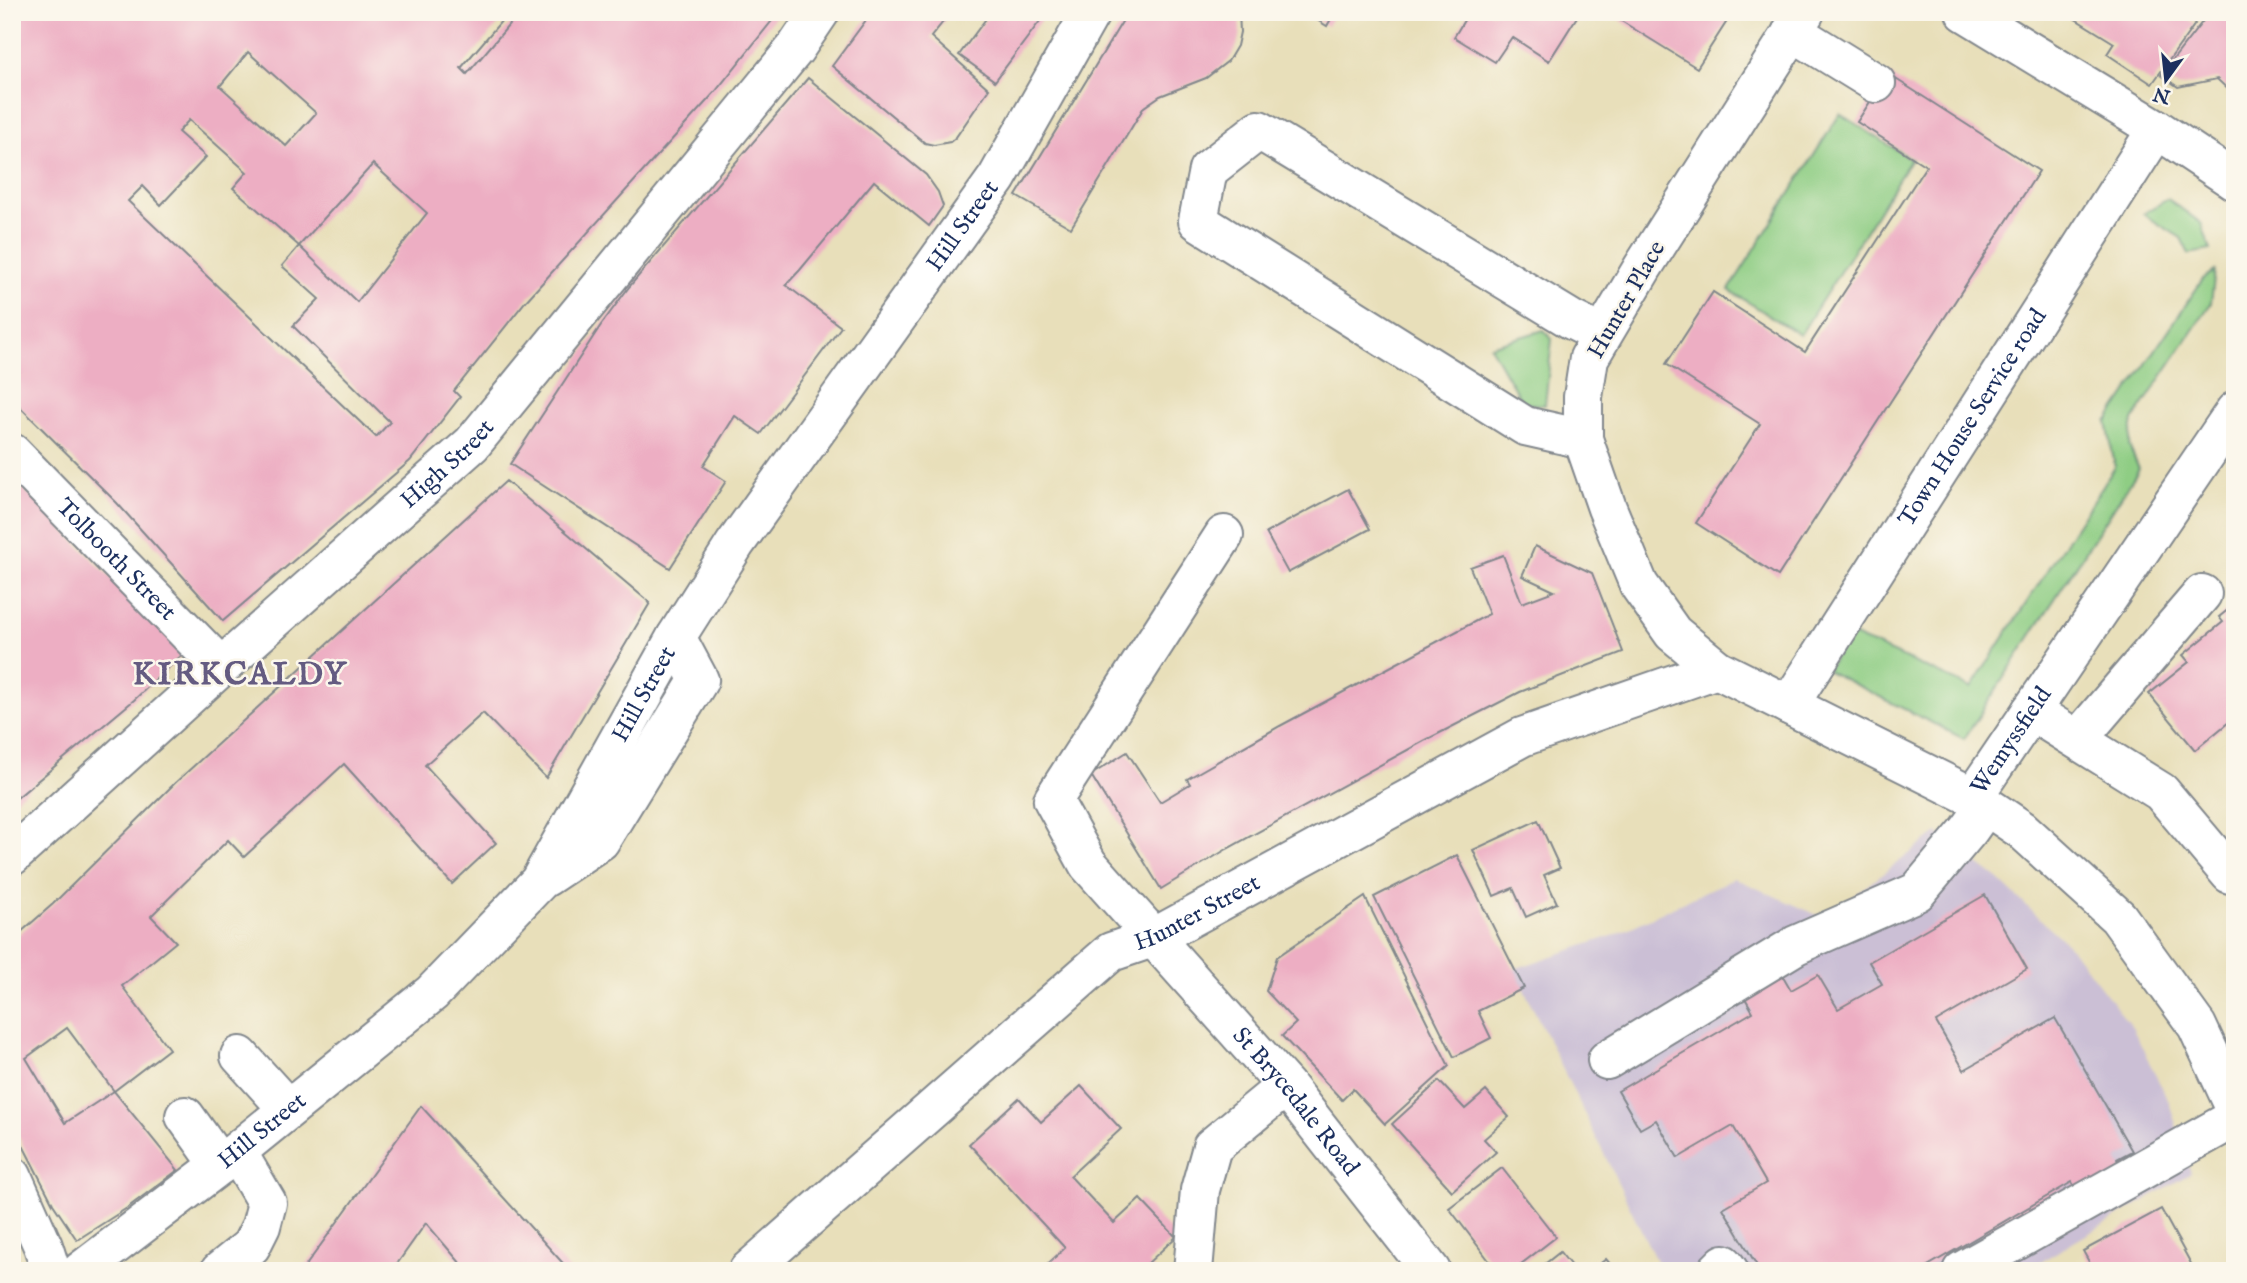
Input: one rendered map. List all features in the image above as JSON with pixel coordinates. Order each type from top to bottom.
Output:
[{"type":"street","name":"High Street","points":[[12,856],[472,444],[795,49],[820,12]]},
{"type":"street","name":"Hill Street","points":[[81,1271],[229,1159],[432,993],[539,882],[678,634],[735,544],[997,178],[1091,12]]},
{"type":"street","points":[[1965,12],[2157,129],[2235,181]]},
{"type":"street","points":[[1798,22],[1876,83]]},
{"type":"street","name":"Hunter Place","points":[[1798,22],[1589,358],[1583,397],[1583,439],[1607,508],[1639,585],[1673,633],[1717,669],[1980,802]]},
{"type":"street","name":"Town House Service road","points":[[1789,705],[2157,129]]},
{"type":"street","points":[[1583,439],[1525,426],[1198,221],[1208,170],[1259,130],[1572,320],[1602,335]]},
{"type":"street","name":"Wemyssfield","points":[[2235,411],[2031,711],[1980,802],[2022,830],[2118,917],[2197,1026],[2235,1108]]},
{"type":"street","name":"Tolbooth Street","points":[[12,453],[221,667]]},
{"type":"street","name":"St Brycedale Road","points":[[1224,535],[1053,800],[1088,864],[1286,1086],[1431,1271]]},
{"type":"street","points":[[2078,739],[2202,594]]},
{"type":"street","name":"Hunter Street","points":[[748,1271],[1111,952],[1155,937],[1522,737],[1717,669]]},
{"type":"street","points":[[2031,711],[2161,792],[2230,874]]},
{"type":"street","points":[[1607,1060],[1796,945],[1917,891],[1969,830],[1980,802]]},
{"type":"street","points":[[240,1056],[288,1109]]},
{"type":"street","points":[[1193,1271],[1200,1190],[1212,1147],[1286,1086]]},
{"type":"street","points":[[185,1116],[229,1159],[267,1203],[261,1226],[251,1246],[220,1271]]},
{"type":"street","points":[[1962,1271],[2235,1118]]},
{"type":"street","points":[[12,1176],[51,1271]]},
{"type":"street","points":[[1717,1271],[1724,1264],[1728,1271]]},
{"type":"shaded area","points":[[1937,833],[1998,879],[2072,949],[2133,1029],[2169,1102],[2191,1173],[2025,1271],[1661,1271],[1514,969],[1615,935],[1734,878],[1824,918]]},
{"type":"green space","points":[[1840,114],[1911,159],[1800,335],[1729,290]]},
{"type":"green space","points":[[2168,199],[2201,223],[2211,250],[2189,254],[2181,238],[2143,214]]},
{"type":"green space","points":[[2215,271],[2211,303],[2133,420],[2129,446],[2139,469],[1964,739],[1826,670],[1850,634],[1971,688],[2115,467],[2107,422],[2203,279]]},
{"type":"green space","points":[[1544,330],[1552,339],[1545,405],[1523,404],[1490,346]]},
{"type":"building","points":[[12,12],[509,12],[461,68],[467,74],[520,12],[779,12],[715,92],[525,302],[454,391],[460,397],[410,461],[223,621],[117,503],[12,399]],"holes":[[[248,52],[316,113],[286,146],[220,86]],[[189,120],[247,172],[233,188],[299,246],[282,266],[319,299],[293,326],[390,422],[376,437],[128,201],[143,186],[161,205],[206,157],[178,132]],[[373,164],[427,213],[357,302],[299,246]]]},
{"type":"building","points":[[872,12],[951,12],[931,37],[989,89],[950,142],[934,145],[925,143],[832,66]]},
{"type":"building","points":[[991,12],[1037,12],[1043,17],[995,81],[959,55]]},
{"type":"building","points":[[1128,12],[1239,12],[1240,32],[1237,46],[1228,61],[1206,78],[1160,96],[1144,107],[1071,228],[1016,196]]},
{"type":"building","points":[[1304,12],[1335,12],[1327,26]]},
{"type":"building","points":[[1469,12],[1580,12],[1549,61],[1512,37],[1495,62],[1454,37]]},
{"type":"building","points":[[1622,12],[1726,12],[1731,15],[1697,68],[1618,19]]},
{"type":"building","points":[[2064,12],[2180,12],[2195,24],[2152,84],[2107,54],[2114,43]]},
{"type":"building","points":[[2210,12],[2235,12],[2235,96],[2217,79],[2178,87],[2161,75]]},
{"type":"building","points":[[1888,74],[2039,171],[1778,576],[1696,523],[1760,424],[1666,364],[1713,292],[1805,352],[1926,166],[1857,122]]},
{"type":"building","points":[[808,78],[926,175],[938,192],[943,206],[929,226],[874,181],[786,285],[841,327],[761,434],[735,416],[703,466],[726,481],[670,568],[510,464],[629,287]]},
{"type":"building","points":[[12,477],[184,653],[134,700],[12,802]]},
{"type":"building","points":[[506,481],[650,603],[546,778],[483,713],[425,765],[496,843],[452,884],[344,764],[244,857],[228,840],[151,916],[176,942],[122,986],[169,1049],[114,1091],[178,1170],[127,1208],[77,1240],[53,1204],[12,1124],[12,940],[53,904],[175,783]],"holes":[[[67,1028],[114,1091],[65,1123],[26,1058]]]},
{"type":"building","points":[[1348,489],[1370,529],[1288,573],[1266,533]]},
{"type":"building","points":[[1535,546],[1592,573],[1623,652],[1520,692],[1424,741],[1227,849],[1161,889],[1091,775],[1127,752],[1160,802],[1190,784],[1187,779],[1489,614],[1470,567],[1503,555],[1522,603],[1554,591],[1522,576]]},
{"type":"building","points":[[2235,604],[2235,717],[2195,750],[2149,694],[2189,662],[2183,655],[2223,622],[2219,617]]},
{"type":"building","points":[[1538,820],[1560,868],[1544,875],[1557,903],[1526,917],[1513,888],[1494,896],[1473,850]]},
{"type":"building","points":[[1457,855],[1524,988],[1478,1011],[1491,1038],[1454,1057],[1374,897]]},
{"type":"building","points":[[1985,895],[2027,969],[1936,1022],[1964,1070],[2055,1018],[2132,1151],[2117,1159],[2123,1170],[2080,1196],[2072,1182],[1919,1271],[1760,1271],[1723,1208],[1766,1183],[1733,1126],[1678,1158],[1656,1120],[1640,1129],[1618,1091],[1753,1012],[1745,998],[1783,976],[1791,990],[1818,975],[1838,1009],[1882,984],[1869,962]]},
{"type":"building","points":[[1365,897],[1449,1066],[1385,1124],[1353,1089],[1342,1100],[1282,1036],[1296,1023],[1266,991],[1277,957]]},
{"type":"building","points":[[1439,1081],[1465,1109],[1486,1091],[1509,1117],[1484,1139],[1496,1152],[1452,1191],[1392,1124]]},
{"type":"building","points":[[1081,1086],[1121,1129],[1070,1176],[1114,1223],[1140,1199],[1176,1237],[1148,1263],[1155,1271],[1040,1271],[1065,1248],[969,1144],[1019,1098],[1041,1122]]},
{"type":"building","points":[[421,1106],[570,1271],[467,1271],[426,1223],[392,1271],[302,1271]]},
{"type":"building","points":[[1502,1168],[1556,1237],[1512,1271],[1497,1271],[1449,1208]]},
{"type":"building","points":[[2161,1209],[2195,1271],[2094,1271],[2083,1251]]},
{"type":"building","points":[[1560,1252],[1575,1271],[1536,1271]]},
{"type":"building","points":[[1606,1259],[1616,1271],[1591,1271]]},
{"type":"district","name":"KIRKCALDY","points":[[240,675]]}]
